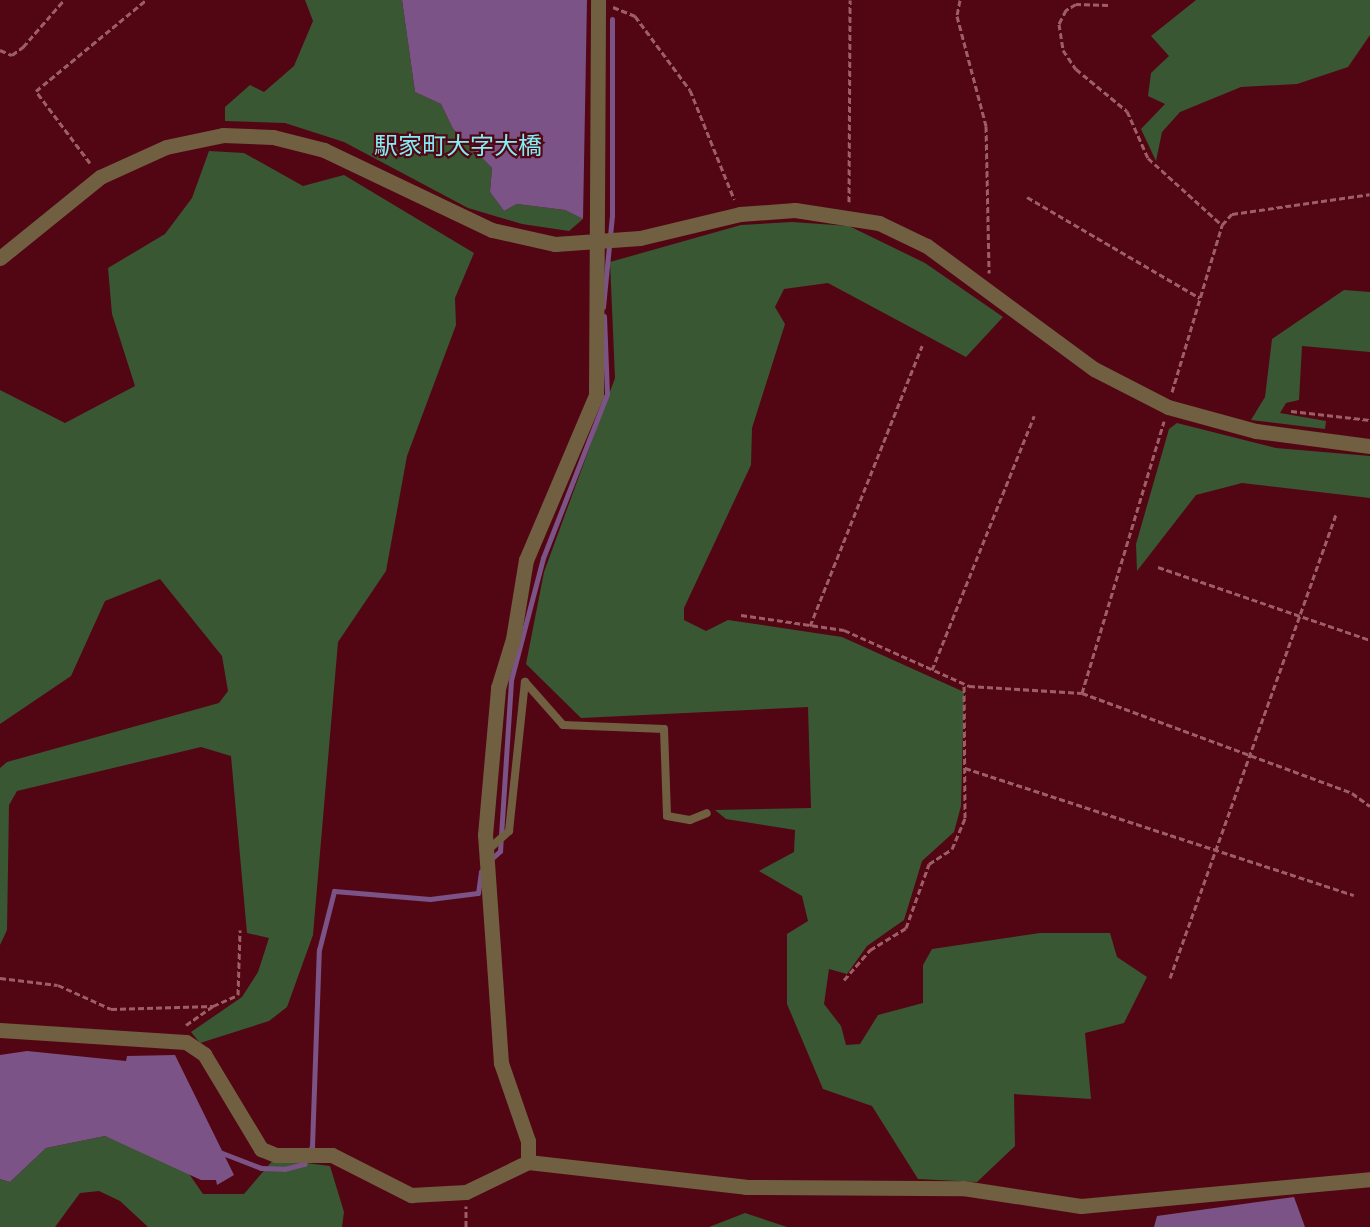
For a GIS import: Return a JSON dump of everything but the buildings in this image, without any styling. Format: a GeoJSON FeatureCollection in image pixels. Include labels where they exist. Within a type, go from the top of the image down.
{"type":"FeatureCollection","features":[{"type":"Feature","properties":{"kind":"street"},"geometry":{"type":"LineString","coordinates":[[528,1162],[528,1142],[501,1063],[489,849],[485,835],[498,687],[513,639],[526,560],[596,394],[598,0]]}},
{"type":"Feature","properties":{"kind":"street"},"geometry":{"type":"LineString","coordinates":[[0,258],[100,177],[166,147],[223,135],[273,137],[324,150],[492,230],[555,244],[640,238],[740,214],[795,210],[849,216],[879,223],[927,246],[1094,369],[1168,407],[1256,431],[1370,446]]}},
{"type":"Feature","properties":{"kind":"street"},"geometry":{"type":"LineString","coordinates":[[0,1030],[186,1042],[204,1054],[261,1149],[276,1155],[332,1155],[411,1195],[432,1197],[466,1192],[528,1162],[746,1186],[963,1188],[1081,1206],[1370,1179]]}},
{"type":"Feature","properties":{"kind":"lane"},"geometry":{"type":"LineString","coordinates":[[489,849],[509,831],[525,682],[563,725],[664,729],[667,816],[690,820],[707,813]]}},
{"type":"Feature","properties":{"kind":"path"},"geometry":{"type":"LineString","coordinates":[[0,50],[12,55],[23,47],[64,0]]}},
{"type":"Feature","properties":{"kind":"path"},"geometry":{"type":"LineString","coordinates":[[100,177],[36,91],[146,0]]}},
{"type":"Feature","properties":{"kind":"path"},"geometry":{"type":"LineString","coordinates":[[598,0],[635,16],[690,90],[740,214]]}},
{"type":"Feature","properties":{"kind":"path"},"geometry":{"type":"LineString","coordinates":[[849,216],[850,0]]}},
{"type":"Feature","properties":{"kind":"path"},"geometry":{"type":"LineString","coordinates":[[960,0],[957,16],[986,126],[985,289]]}},
{"type":"Feature","properties":{"kind":"path"},"geometry":{"type":"LineString","coordinates":[[1108,5],[1076,4],[1066,10],[1059,24],[1063,50],[1076,69],[1126,111],[1148,158],[1222,225]]}},
{"type":"Feature","properties":{"kind":"path"},"geometry":{"type":"LineString","coordinates":[[1082,693],[1222,225],[1232,214],[1370,194]]}},
{"type":"Feature","properties":{"kind":"path"},"geometry":{"type":"LineString","coordinates":[[1027,197],[1200,298]]}},
{"type":"Feature","properties":{"kind":"path"},"geometry":{"type":"LineString","coordinates":[[810,626],[922,346]]}},
{"type":"Feature","properties":{"kind":"path"},"geometry":{"type":"LineString","coordinates":[[1291,411],[1370,420]]}},
{"type":"Feature","properties":{"kind":"path"},"geometry":{"type":"LineString","coordinates":[[932,670],[1034,416]]}},
{"type":"Feature","properties":{"kind":"path"},"geometry":{"type":"LineString","coordinates":[[1170,978],[1247,754],[1336,515]]}},
{"type":"Feature","properties":{"kind":"path"},"geometry":{"type":"LineString","coordinates":[[1158,567],[1370,640]]}},
{"type":"Feature","properties":{"kind":"path"},"geometry":{"type":"LineString","coordinates":[[741,615],[844,630],[964,684],[1082,693],[1352,793],[1370,807]]}},
{"type":"Feature","properties":{"kind":"path"},"geometry":{"type":"LineString","coordinates":[[844,980],[870,950],[906,928],[929,864],[952,849],[965,818],[964,684]]}},
{"type":"Feature","properties":{"kind":"path"},"geometry":{"type":"LineString","coordinates":[[965,768],[1354,895]]}},
{"type":"Feature","properties":{"kind":"path"},"geometry":{"type":"LineString","coordinates":[[0,978],[58,985],[111,1009],[213,1006],[238,995],[240,930]]}},
{"type":"Feature","properties":{"kind":"path"},"geometry":{"type":"LineString","coordinates":[[168,1040],[168,1032],[203,1017],[213,1006]]}},
{"type":"Feature","properties":{"kind":"green space"},"geometry":{"type":"Polygon","coordinates":[[[305,0],[402,0],[415,92],[441,104],[453,129],[492,168],[490,192],[504,211],[517,204],[565,210],[583,219],[569,231],[522,224],[468,208],[344,142],[285,123],[225,121],[225,107],[250,85],[264,92],[294,66],[313,21],[305,0]]]}},
{"type":"Feature","properties":{"kind":"green space"},"geometry":{"type":"Polygon","coordinates":[[[1196,0],[1370,0],[1370,35],[1348,67],[1297,84],[1241,87],[1180,112],[1162,132],[1156,161],[1141,129],[1165,104],[1148,96],[1151,73],[1169,56],[1151,36],[1196,0]]]}},
{"type":"Feature","properties":{"kind":"green space"},"geometry":{"type":"Polygon","coordinates":[[[209,151],[244,153],[303,186],[344,175],[474,253],[455,298],[456,325],[407,456],[386,571],[338,642],[313,935],[287,1007],[269,1021],[200,1043],[191,1032],[242,997],[258,972],[269,938],[247,933],[231,756],[201,747],[17,791],[9,805],[7,930],[0,945],[0,768],[7,762],[219,703],[228,691],[222,656],[160,579],[105,601],[71,676],[0,724],[0,390],[65,423],[135,386],[112,314],[108,268],[165,234],[192,198],[209,151]]]}},
{"type":"Feature","properties":{"kind":"green space"},"geometry":{"type":"Polygon","coordinates":[[[792,222],[849,226],[925,263],[1003,317],[966,357],[828,283],[784,289],[775,307],[785,324],[752,428],[751,465],[684,608],[684,620],[706,631],[728,620],[842,637],[964,692],[961,806],[954,832],[922,861],[904,920],[867,946],[847,974],[829,969],[824,1004],[841,1026],[846,1045],[860,1044],[878,1015],[923,1003],[923,965],[932,949],[1040,933],[1110,933],[1117,957],[1147,977],[1124,1023],[1085,1033],[1091,1099],[1014,1094],[1015,1146],[977,1182],[918,1179],[872,1106],[823,1089],[787,1004],[787,934],[808,921],[802,896],[759,871],[794,852],[795,830],[726,819],[715,810],[811,808],[808,707],[581,718],[526,664],[544,572],[615,378],[610,262],[741,225],[792,222]]]}},
{"type":"Feature","properties":{"kind":"green space"},"geometry":{"type":"Polygon","coordinates":[[[1344,290],[1370,292],[1370,352],[1302,346],[1299,400],[1286,403],[1280,413],[1326,421],[1325,429],[1251,420],[1265,397],[1272,339],[1344,290]]]}},
{"type":"Feature","properties":{"kind":"green space"},"geometry":{"type":"Polygon","coordinates":[[[1177,423],[1276,448],[1370,456],[1370,498],[1242,483],[1196,495],[1137,571],[1136,544],[1169,429],[1177,423]]]}},
{"type":"Feature","properties":{"kind":"green space"},"geometry":{"type":"Polygon","coordinates":[[[105,1136],[187,1171],[203,1194],[244,1194],[274,1159],[330,1166],[344,1212],[342,1227],[148,1227],[120,1201],[99,1191],[80,1193],[55,1227],[0,1227],[0,1179],[10,1182],[46,1148],[105,1136]]]}},
{"type":"Feature","properties":{"kind":"green space"},"geometry":{"type":"Polygon","coordinates":[[[745,1213],[787,1227],[709,1227],[745,1213]]]}},
{"type":"Feature","properties":{"kind":"shaded area"},"geometry":{"type":"Polygon","coordinates":[[[402,0],[587,0],[583,219],[565,210],[517,204],[504,211],[490,192],[492,168],[453,129],[441,104],[415,92],[402,0]]]}},
{"type":"Feature","properties":{"kind":"shaded area"},"geometry":{"type":"Polygon","coordinates":[[[27,1051],[126,1061],[127,1056],[175,1055],[234,1175],[217,1185],[216,1180],[201,1180],[105,1136],[46,1148],[10,1182],[0,1179],[0,1055],[27,1051]]]}},
{"type":"Feature","properties":{"kind":"shaded area"},"geometry":{"type":"Polygon","coordinates":[[[1294,1197],[1305,1227],[1154,1227],[1157,1216],[1294,1197]]]}},
{"type":"Feature","properties":{"kind":"waterway"},"geometry":{"type":"LineString","coordinates":[[603,307],[612,216],[612,19]]}},
{"type":"Feature","properties":{"kind":"waterway"},"geometry":{"type":"LineString","coordinates":[[489,861],[500,851],[511,680],[543,558],[607,394],[604,316]]}},
{"type":"Feature","properties":{"kind":"waterway"},"geometry":{"type":"LineString","coordinates":[[217,1151],[261,1168],[284,1169],[304,1164],[312,1146],[319,950],[334,891],[430,899],[478,893],[481,871]]}},
{"type":"Feature","properties":{"kind":"district","name":"駅家町大字大橋"},"geometry":{"type":"Point","coordinates":[458,146]}}]}
